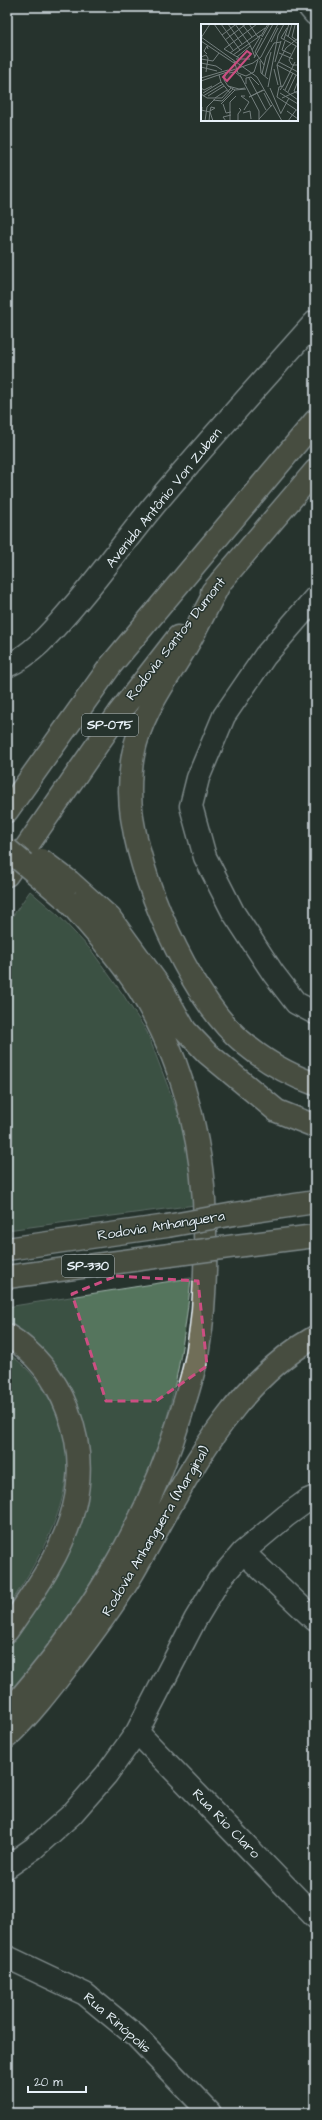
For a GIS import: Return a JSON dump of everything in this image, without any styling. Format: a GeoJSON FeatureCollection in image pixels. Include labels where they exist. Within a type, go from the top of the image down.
{"type":"FeatureCollection","features":[{"type":"Feature","properties":{"kind":"highway","name":"SP-075"},"geometry":{"type":"LineString","coordinates":[[7,811],[111,665],[315,421]]}},
{"type":"Feature","properties":{"kind":"highway","name":"Rodovia Santos Dumont"},"geometry":{"type":"LineString","coordinates":[[7,875],[119,713],[221,581],[315,471]]}},
{"type":"Feature","properties":{"kind":"highway"},"geometry":{"type":"LineString","coordinates":[[221,581],[189,642],[152,702],[140,729],[133,754],[130,791],[133,825],[143,866],[154,899],[184,964],[207,1002],[227,1027],[260,1056],[299,1078],[315,1084]]}},
{"type":"Feature","properties":{"kind":"highway"},"geometry":{"type":"LineString","coordinates":[[7,841],[45,862],[69,892],[99,936],[131,976],[150,1009],[179,1075],[199,1150],[205,1191],[206,1279],[204,1310],[198,1351],[176,1430],[148,1504],[123,1554],[91,1606],[38,1678],[7,1713]]}},
{"type":"Feature","properties":{"kind":"highway"},"geometry":{"type":"LineString","coordinates":[[7,848],[69,892],[110,918],[158,984],[186,1030],[207,1053],[277,1111],[315,1126]]}},
{"type":"Feature","properties":{"kind":"highway","name":"Rodovia Anhanguera"},"geometry":{"type":"LineString","coordinates":[[7,1249],[167,1226],[315,1202]]}},
{"type":"Feature","properties":{"kind":"highway","name":"Rodovia Anhanguera"},"geometry":{"type":"LineString","coordinates":[[7,1277],[315,1236]]}},
{"type":"Feature","properties":{"kind":"highway"},"geometry":{"type":"LineString","coordinates":[[7,1335],[20,1343],[47,1369],[66,1404],[77,1441],[78,1477],[74,1507],[59,1546],[33,1594],[7,1631]]}},
{"type":"Feature","properties":{"kind":"highway","name":"Rodovia Anhanguera (Marginal)"},"geometry":{"type":"LineString","coordinates":[[7,1737],[51,1687],[90,1637],[130,1578],[196,1463],[238,1403],[247,1392],[280,1361],[315,1337]]}},
{"type":"Feature","properties":{"kind":"street"},"geometry":{"type":"LineString","coordinates":[[309,7],[315,14]]}},
{"type":"Feature","properties":{"kind":"street","name":"Avenida Antônio Von Zuben"},"geometry":{"type":"LineString","coordinates":[[7,666],[22,659],[50,634],[101,575],[150,511],[195,456],[315,322]]}},
{"type":"Feature","properties":{"kind":"street"},"geometry":{"type":"LineString","coordinates":[[315,598],[265,656],[224,716],[198,778],[191,806],[205,857],[233,912],[273,973],[296,1003],[315,1013]]}},
{"type":"Feature","properties":{"kind":"street"},"geometry":{"type":"LineString","coordinates":[[7,1867],[34,1848],[71,1816],[106,1775],[137,1732],[195,1620],[219,1580],[244,1552],[286,1516],[308,1500],[315,1497]]}},
{"type":"Feature","properties":{"kind":"street"},"geometry":{"type":"LineString","coordinates":[[244,1552],[315,1620]]}},
{"type":"Feature","properties":{"kind":"street","name":"Rua Rio Claro"},"geometry":{"type":"LineString","coordinates":[[137,1732],[315,1917]]}},
{"type":"Feature","properties":{"kind":"street","name":"Rua Rinópolis"},"geometry":{"type":"LineString","coordinates":[[7,1958],[85,1994],[136,2036],[210,2113]]}},
{"type":"Feature","properties":{"kind":"highlighted area"},"geometry":{"type":"Polygon","coordinates":[[[116,1276],[198,1281],[207,1366],[156,1401],[106,1401],[72,1294],[116,1276]]]}},
{"type":"Feature","properties":{"kind":"green space"},"geometry":{"type":"Polygon","coordinates":[[[30,891],[58,915],[91,950],[122,993],[147,1032],[183,1126],[190,1159],[195,1205],[7,1230],[7,924],[30,891]]]}},
{"type":"Feature","properties":{"kind":"green space"},"geometry":{"type":"Polygon","coordinates":[[[191,1278],[185,1330],[175,1382],[162,1434],[144,1484],[131,1513],[84,1594],[28,1670],[7,1694],[7,1646],[14,1637],[71,1511],[85,1484],[88,1474],[88,1453],[85,1431],[78,1408],[68,1386],[42,1347],[25,1333],[7,1322],[7,1307],[191,1278]]]}},
{"type":"Feature","properties":{"kind":"green space"},"geometry":{"type":"Polygon","coordinates":[[[7,1353],[30,1372],[48,1397],[61,1425],[66,1452],[66,1480],[60,1507],[50,1533],[37,1559],[7,1609],[7,1353]]]}}]}
